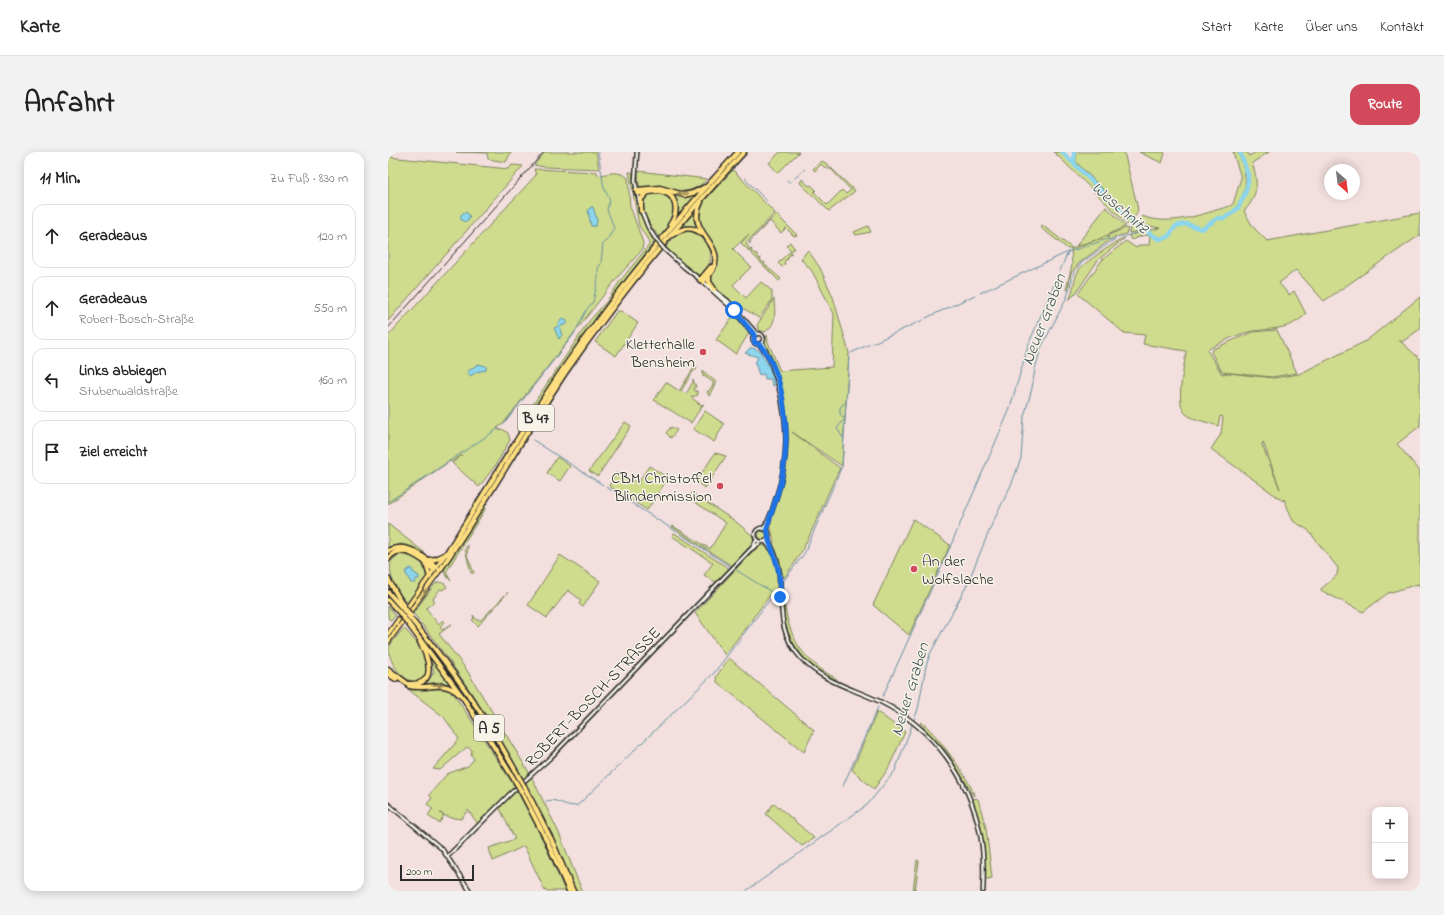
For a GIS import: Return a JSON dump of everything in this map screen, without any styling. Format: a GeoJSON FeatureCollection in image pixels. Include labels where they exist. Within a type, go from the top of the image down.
{"type":"FeatureCollection","features":[{"type":"Feature","properties":{"kind":"highway","name":"B 47"},"geometry":{"type":"LineString","coordinates":[[446,554],[570,360],[614,299],[707,186],[738,152]]}},
{"type":"Feature","properties":{"kind":"highway","name":"B 47"},"geometry":{"type":"LineString","coordinates":[[437,570],[566,373],[621,297],[667,236],[744,152]]}},
{"type":"Feature","properties":{"kind":"highway"},"geometry":{"type":"LineString","coordinates":[[636,192],[660,188],[684,195],[694,193],[707,186]]}},
{"type":"Feature","properties":{"kind":"highway"},"geometry":{"type":"LineString","coordinates":[[636,192],[664,193],[672,198],[676,206],[674,219],[667,236]]}},
{"type":"Feature","properties":{"kind":"highway"},"geometry":{"type":"LineString","coordinates":[[641,211],[641,199],[645,194],[650,192]]}},
{"type":"Feature","properties":{"kind":"highway"},"geometry":{"type":"LineString","coordinates":[[706,193],[696,214],[699,227],[710,241],[715,252],[714,265],[709,276],[709,282],[714,289]]}},
{"type":"Feature","properties":{"kind":"highway"},"geometry":{"type":"LineString","coordinates":[[667,236],[682,229],[688,228],[699,232],[708,242],[714,258],[710,268],[701,281]]}},
{"type":"Feature","properties":{"kind":"highway"},"geometry":{"type":"LineString","coordinates":[[701,281],[709,276]]}},
{"type":"Feature","properties":{"kind":"highway"},"geometry":{"type":"LineString","coordinates":[[388,550],[397,547],[406,547],[437,570]]}},
{"type":"Feature","properties":{"kind":"highway"},"geometry":{"type":"LineString","coordinates":[[388,559],[393,554],[401,551],[412,553],[426,561],[430,577]]}},
{"type":"Feature","properties":{"kind":"highway"},"geometry":{"type":"LineString","coordinates":[[426,561],[436,559],[446,554]]}},
{"type":"Feature","properties":{"kind":"highway"},"geometry":{"type":"LineString","coordinates":[[388,579],[402,610],[409,619]]}},
{"type":"Feature","properties":{"kind":"highway","name":"A 5"},"geometry":{"type":"LineString","coordinates":[[388,592],[417,627],[473,703],[549,834],[573,891]]}},
{"type":"Feature","properties":{"kind":"highway","name":"A 5"},"geometry":{"type":"LineString","coordinates":[[388,600],[402,610]]}},
{"type":"Feature","properties":{"kind":"highway","name":"A 5"},"geometry":{"type":"LineString","coordinates":[[409,619],[418,636],[464,699],[519,782]]}},
{"type":"Feature","properties":{"kind":"highway"},"geometry":{"type":"LineString","coordinates":[[388,671],[408,684],[420,682],[427,676],[429,662],[418,636]]}},
{"type":"Feature","properties":{"kind":"highway"},"geometry":{"type":"LineString","coordinates":[[388,671],[402,683],[414,687],[436,685],[448,686],[464,699]]}},
{"type":"Feature","properties":{"kind":"highway","name":"A 5"},"geometry":{"type":"LineString","coordinates":[[522,787],[569,891]]}},
{"type":"Feature","properties":{"kind":"main road","name":"B 47"},"geometry":{"type":"LineString","coordinates":[[388,642],[437,570],[446,554]]}},
{"type":"Feature","properties":{"kind":"main road","name":"B 47"},"geometry":{"type":"LineString","coordinates":[[388,634],[430,577],[437,570]]}},
{"type":"Feature","properties":{"kind":"street"},"geometry":{"type":"LineString","coordinates":[[637,152],[636,192],[641,211],[655,238],[665,250],[734,310],[755,334],[762,336],[760,343],[754,342],[755,334],[736,309],[714,289],[701,281]]}},
{"type":"Feature","properties":{"kind":"street","name":"ROBERT-BOSCH-STRASSE"},"geometry":{"type":"LineString","coordinates":[[750,550],[768,539],[769,534],[767,531],[769,518],[783,476],[786,431],[781,393],[767,356],[760,343]]}},
{"type":"Feature","properties":{"kind":"street","name":"ROBERT-BOSCH-STRASSE"},"geometry":{"type":"LineString","coordinates":[[448,856],[512,792],[551,757],[750,550],[757,539],[757,532],[763,529],[769,518]]}},
{"type":"Feature","properties":{"kind":"street"},"geometry":{"type":"LineString","coordinates":[[763,529],[767,531]]}},
{"type":"Feature","properties":{"kind":"street"},"geometry":{"type":"LineString","coordinates":[[757,539],[763,542],[774,553]]}},
{"type":"Feature","properties":{"kind":"street"},"geometry":{"type":"LineString","coordinates":[[768,539],[778,566],[781,611],[785,629],[793,646],[806,664],[827,679],[880,701],[909,719],[934,742],[952,764],[969,798],[980,833],[983,855],[984,891]]}},
{"type":"Feature","properties":{"kind":"street"},"geometry":{"type":"LineString","coordinates":[[388,804],[435,843],[448,856],[470,891]]}},
{"type":"Feature","properties":{"kind":"green space"},"geometry":{"type":"Polygon","coordinates":[[[456,152],[511,152],[506,162],[488,159],[487,153],[456,152]]]}},
{"type":"Feature","properties":{"kind":"green space"},"geometry":{"type":"Polygon","coordinates":[[[545,152],[596,152],[599,169],[544,167],[534,165],[545,152]]]}},
{"type":"Feature","properties":{"kind":"green space"},"geometry":{"type":"Polygon","coordinates":[[[780,152],[799,152],[778,173],[769,163],[780,152]]]}},
{"type":"Feature","properties":{"kind":"green space"},"geometry":{"type":"Polygon","coordinates":[[[1054,152],[1061,152],[1132,222],[1128,225],[1054,152]]]}},
{"type":"Feature","properties":{"kind":"green space"},"geometry":{"type":"Polygon","coordinates":[[[1076,152],[1124,152],[1138,212],[1133,219],[1076,162],[1076,152]]]}},
{"type":"Feature","properties":{"kind":"green space"},"geometry":{"type":"Polygon","coordinates":[[[1139,152],[1163,152],[1165,153],[1162,163],[1139,152]]]}},
{"type":"Feature","properties":{"kind":"green space"},"geometry":{"type":"Polygon","coordinates":[[[1233,152],[1238,152],[1245,175],[1245,188],[1243,195],[1234,210],[1236,211],[1245,196],[1248,183],[1248,176],[1241,152],[1247,152],[1249,156],[1256,152],[1269,152],[1252,163],[1256,176],[1255,194],[1249,206],[1244,211],[1253,227],[1267,241],[1420,213],[1420,235],[1324,301],[1296,270],[1279,283],[1289,295],[1294,291],[1306,314],[1294,323],[1288,326],[1242,334],[1230,338],[1207,350],[1222,374],[1228,373],[1274,378],[1299,374],[1366,341],[1420,297],[1420,329],[1402,342],[1399,340],[1420,359],[1420,426],[1397,444],[1420,471],[1420,587],[1418,584],[1388,593],[1363,612],[1320,590],[1337,575],[1338,568],[1308,530],[1293,521],[1284,499],[1283,501],[1211,449],[1221,434],[1223,417],[1220,416],[1218,426],[1186,414],[1181,402],[1180,393],[1186,351],[1143,344],[1145,335],[1124,333],[1078,294],[1102,260],[1126,241],[1136,248],[1140,245],[1149,245],[1150,236],[1144,235],[1131,240],[1129,235],[1147,231],[1152,235],[1150,230],[1160,228],[1143,225],[1139,222],[1142,216],[1153,219],[1175,220],[1197,216],[1230,206],[1233,204],[1241,178],[1233,152]],[[1263,442],[1262,445],[1280,489],[1263,442]]]}},
{"type":"Feature","properties":{"kind":"green space"},"geometry":{"type":"Polygon","coordinates":[[[388,157],[509,169],[512,165],[523,166],[388,321],[388,157]]]}},
{"type":"Feature","properties":{"kind":"green space"},"geometry":{"type":"Polygon","coordinates":[[[822,161],[829,165],[826,169],[821,164],[815,171],[813,169],[822,161]]]}},
{"type":"Feature","properties":{"kind":"green space"},"geometry":{"type":"Polygon","coordinates":[[[830,167],[855,191],[829,211],[800,183],[802,179],[809,186],[811,185],[816,190],[814,192],[827,205],[842,190],[846,194],[851,190],[831,169],[828,169],[830,167]]]}},
{"type":"Feature","properties":{"kind":"green space"},"geometry":{"type":"Polygon","coordinates":[[[534,169],[597,172],[598,176],[610,173],[625,175],[628,178],[630,206],[643,243],[642,250],[617,278],[503,424],[497,428],[508,433],[510,440],[495,466],[479,487],[452,463],[462,455],[451,462],[450,461],[388,504],[388,336],[536,175],[534,169]]]}},
{"type":"Feature","properties":{"kind":"green space"},"geometry":{"type":"Polygon","coordinates":[[[733,170],[775,213],[746,243],[750,250],[752,249],[751,251],[755,254],[756,253],[759,259],[761,258],[760,260],[763,263],[765,262],[764,264],[781,279],[779,281],[741,243],[749,234],[733,249],[751,267],[733,285],[746,298],[761,282],[772,291],[772,300],[759,318],[738,305],[738,310],[710,282],[710,276],[717,255],[711,241],[702,229],[697,215],[701,204],[733,170]]]}},
{"type":"Feature","properties":{"kind":"green space"},"geometry":{"type":"Polygon","coordinates":[[[638,171],[707,179],[699,186],[691,190],[684,191],[661,187],[642,188],[639,185],[638,171]]]}},
{"type":"Feature","properties":{"kind":"green space"},"geometry":{"type":"Polygon","coordinates":[[[629,172],[632,172],[638,209],[654,242],[586,333],[518,433],[517,428],[590,320],[607,301],[620,281],[649,245],[648,240],[639,226],[629,172]]]}},
{"type":"Feature","properties":{"kind":"green space"},"geometry":{"type":"Polygon","coordinates":[[[664,191],[681,197],[696,195],[679,215],[675,200],[664,191]]]}},
{"type":"Feature","properties":{"kind":"green space"},"geometry":{"type":"Polygon","coordinates":[[[651,193],[661,194],[669,199],[674,206],[675,211],[672,222],[659,237],[645,215],[644,203],[646,198],[651,193]]]}},
{"type":"Feature","properties":{"kind":"green space"},"geometry":{"type":"Polygon","coordinates":[[[1106,207],[1126,226],[1097,240],[1107,236],[1108,238],[1109,235],[1125,228],[1128,229],[1126,234],[1114,237],[1079,263],[1071,273],[1068,289],[1066,290],[1072,265],[1071,249],[1096,240],[1076,246],[1106,207]]]}},
{"type":"Feature","properties":{"kind":"green space"},"geometry":{"type":"Polygon","coordinates":[[[695,210],[694,222],[698,229],[692,226],[680,227],[695,210]]]}},
{"type":"Feature","properties":{"kind":"green space"},"geometry":{"type":"Polygon","coordinates":[[[776,214],[797,235],[794,236],[786,228],[781,233],[770,221],[750,241],[750,244],[749,242],[776,214]]]}},
{"type":"Feature","properties":{"kind":"green space"},"geometry":{"type":"Polygon","coordinates":[[[1134,224],[1145,230],[1129,233],[1130,228],[1134,224]]]}},
{"type":"Feature","properties":{"kind":"green space"},"geometry":{"type":"Polygon","coordinates":[[[1042,225],[1072,248],[1068,249],[1040,227],[1042,225]]]}},
{"type":"Feature","properties":{"kind":"green space"},"geometry":{"type":"Polygon","coordinates":[[[868,226],[871,232],[856,235],[854,232],[868,226]]]}},
{"type":"Feature","properties":{"kind":"green space"},"geometry":{"type":"Polygon","coordinates":[[[690,231],[703,239],[710,250],[710,262],[702,275],[693,272],[666,247],[676,236],[690,231]]]}},
{"type":"Feature","properties":{"kind":"green space"},"geometry":{"type":"Polygon","coordinates":[[[1125,238],[1098,260],[1076,293],[1069,300],[1079,270],[1100,252],[1125,238]]]}},
{"type":"Feature","properties":{"kind":"green space"},"geometry":{"type":"Polygon","coordinates":[[[790,242],[795,249],[793,249],[790,253],[792,254],[790,254],[787,259],[788,260],[786,259],[785,264],[782,267],[778,263],[791,250],[786,246],[790,242]]]}},
{"type":"Feature","properties":{"kind":"green space"},"geometry":{"type":"Polygon","coordinates":[[[808,250],[820,268],[833,297],[849,353],[842,466],[792,432],[840,468],[801,552],[784,578],[776,554],[770,543],[774,543],[771,527],[769,526],[784,469],[787,432],[786,413],[783,394],[777,374],[764,343],[767,335],[768,342],[780,371],[832,367],[834,314],[812,271],[801,259],[808,250]]]}},
{"type":"Feature","properties":{"kind":"green space"},"geometry":{"type":"Polygon","coordinates":[[[774,299],[775,309],[772,325],[765,332],[759,330],[757,325],[774,299]]]}},
{"type":"Feature","properties":{"kind":"green space"},"geometry":{"type":"Polygon","coordinates":[[[617,311],[621,311],[638,323],[616,356],[595,342],[617,311]]]}},
{"type":"Feature","properties":{"kind":"green space"},"geometry":{"type":"Polygon","coordinates":[[[734,315],[749,333],[736,354],[716,340],[734,315]]]}},
{"type":"Feature","properties":{"kind":"green space"},"geometry":{"type":"Polygon","coordinates":[[[1277,330],[1297,373],[1272,377],[1222,372],[1211,352],[1213,349],[1252,332],[1277,330]]]}},
{"type":"Feature","properties":{"kind":"green space"},"geometry":{"type":"Polygon","coordinates":[[[695,366],[697,368],[696,370],[694,370],[681,391],[686,394],[693,382],[693,379],[696,387],[694,388],[698,395],[691,397],[701,405],[704,404],[691,423],[654,400],[666,382],[679,391],[695,366]]]}},
{"type":"Feature","properties":{"kind":"green space"},"geometry":{"type":"Polygon","coordinates":[[[703,371],[716,382],[709,396],[707,391],[708,392],[713,385],[713,382],[704,376],[703,377],[703,371]]]}},
{"type":"Feature","properties":{"kind":"green space"},"geometry":{"type":"Polygon","coordinates":[[[705,411],[724,424],[714,442],[693,429],[705,411]]]}},
{"type":"Feature","properties":{"kind":"green space"},"geometry":{"type":"Polygon","coordinates":[[[625,422],[631,426],[598,476],[589,471],[625,422]]]}},
{"type":"Feature","properties":{"kind":"green space"},"geometry":{"type":"Polygon","coordinates":[[[671,427],[677,430],[671,438],[666,433],[671,427]]]}},
{"type":"Feature","properties":{"kind":"green space"},"geometry":{"type":"Polygon","coordinates":[[[715,453],[726,456],[705,488],[696,482],[715,453]]]}},
{"type":"Feature","properties":{"kind":"green space"},"geometry":{"type":"Polygon","coordinates":[[[557,457],[570,466],[560,481],[547,473],[557,457]]]}},
{"type":"Feature","properties":{"kind":"green space"},"geometry":{"type":"Polygon","coordinates":[[[649,466],[668,478],[647,510],[609,486],[617,472],[638,483],[649,466]]]}},
{"type":"Feature","properties":{"kind":"green space"},"geometry":{"type":"Polygon","coordinates":[[[692,493],[735,521],[753,536],[754,542],[732,566],[672,527],[673,526],[710,549],[726,523],[689,498],[692,493]]]}},
{"type":"Feature","properties":{"kind":"green space"},"geometry":{"type":"Polygon","coordinates":[[[484,506],[486,508],[446,572],[451,581],[445,574],[444,568],[484,506]]]}},
{"type":"Feature","properties":{"kind":"green space","name":"An der Wolfslache"},"geometry":{"type":"Polygon","coordinates":[[[913,519],[950,545],[909,635],[873,605],[913,519]]]}},
{"type":"Feature","properties":{"kind":"green space"},"geometry":{"type":"Polygon","coordinates":[[[388,524],[425,553],[423,554],[402,544],[388,547],[388,524]]]}},
{"type":"Feature","properties":{"kind":"green space"},"geometry":{"type":"Polygon","coordinates":[[[761,531],[765,531],[767,535],[765,539],[761,539],[759,537],[759,533],[761,531]]]}},
{"type":"Feature","properties":{"kind":"green space"},"geometry":{"type":"Polygon","coordinates":[[[674,533],[730,569],[717,583],[704,575],[713,563],[672,536],[674,533]]]}},
{"type":"Feature","properties":{"kind":"green space"},"geometry":{"type":"Polygon","coordinates":[[[468,545],[467,555],[474,573],[471,573],[465,549],[468,545]]]}},
{"type":"Feature","properties":{"kind":"green space"},"geometry":{"type":"Polygon","coordinates":[[[763,545],[772,554],[774,559],[777,572],[777,592],[774,596],[771,594],[725,655],[695,613],[749,555],[758,547],[763,545]]]}},
{"type":"Feature","properties":{"kind":"green space"},"geometry":{"type":"Polygon","coordinates":[[[400,554],[410,556],[419,561],[425,568],[426,573],[426,578],[407,603],[394,584],[390,567],[391,561],[400,554]]]}},
{"type":"Feature","properties":{"kind":"green space"},"geometry":{"type":"Polygon","coordinates":[[[560,555],[600,581],[583,607],[579,604],[581,600],[568,590],[547,618],[528,605],[560,555]]]}},
{"type":"Feature","properties":{"kind":"green space"},"geometry":{"type":"Polygon","coordinates":[[[439,582],[444,583],[447,587],[442,590],[440,589],[433,599],[435,601],[426,608],[438,624],[443,620],[445,622],[440,626],[442,630],[452,624],[439,634],[466,669],[530,774],[559,833],[582,891],[576,891],[560,854],[504,746],[461,678],[413,613],[435,584],[439,582]]]}},
{"type":"Feature","properties":{"kind":"green space"},"geometry":{"type":"Polygon","coordinates":[[[508,592],[478,626],[472,620],[474,619],[473,615],[477,620],[481,620],[508,592]]]}},
{"type":"Feature","properties":{"kind":"green space"},"geometry":{"type":"Polygon","coordinates":[[[784,600],[789,626],[799,647],[815,664],[837,679],[836,681],[826,678],[804,658],[798,650],[788,632],[785,623],[781,601],[784,600]]]}},
{"type":"Feature","properties":{"kind":"green space"},"geometry":{"type":"Polygon","coordinates":[[[388,606],[396,616],[390,620],[388,618],[388,606]]]}},
{"type":"Feature","properties":{"kind":"green space"},"geometry":{"type":"Polygon","coordinates":[[[404,628],[418,644],[428,662],[426,674],[421,680],[409,680],[403,676],[397,670],[390,655],[390,645],[404,628]]]}},
{"type":"Feature","properties":{"kind":"green space"},"geometry":{"type":"Polygon","coordinates":[[[431,658],[452,686],[443,682],[426,684],[434,672],[431,658]]]}},
{"type":"Feature","properties":{"kind":"green space"},"geometry":{"type":"Polygon","coordinates":[[[729,658],[814,730],[804,752],[717,682],[716,677],[729,658]]]}},
{"type":"Feature","properties":{"kind":"green space"},"geometry":{"type":"Polygon","coordinates":[[[409,688],[448,689],[454,694],[515,787],[478,824],[468,810],[461,819],[448,817],[440,813],[444,816],[439,823],[428,816],[433,809],[427,804],[432,798],[429,795],[447,774],[468,766],[474,759],[471,755],[472,750],[467,747],[440,770],[433,769],[459,739],[444,717],[409,690],[409,688]]]}},
{"type":"Feature","properties":{"kind":"green space"},"geometry":{"type":"Polygon","coordinates":[[[877,712],[905,732],[888,769],[874,789],[852,770],[877,712]]]}},
{"type":"Feature","properties":{"kind":"green space"},"geometry":{"type":"Polygon","coordinates":[[[921,722],[943,745],[952,757],[967,780],[974,796],[947,752],[920,723],[921,722]]]}},
{"type":"Feature","properties":{"kind":"green space"},"geometry":{"type":"Polygon","coordinates":[[[517,791],[543,840],[565,891],[545,891],[524,846],[493,861],[489,848],[515,839],[499,807],[517,791]]]}},
{"type":"Feature","properties":{"kind":"green space"},"geometry":{"type":"Polygon","coordinates":[[[974,798],[978,799],[986,828],[992,878],[987,879],[985,877],[983,844],[973,802],[974,798]]]}},
{"type":"Feature","properties":{"kind":"green space"},"geometry":{"type":"Polygon","coordinates":[[[774,803],[814,838],[802,846],[766,814],[774,803]]]}},
{"type":"Feature","properties":{"kind":"green space"},"geometry":{"type":"Polygon","coordinates":[[[917,860],[919,861],[915,891],[913,891],[917,860]]]}},
{"type":"Feature","properties":{"kind":"water"},"geometry":{"type":"Polygon","coordinates":[[[591,207],[593,207],[597,220],[596,226],[591,226],[588,211],[591,207]]]}},
{"type":"Feature","properties":{"kind":"water"},"geometry":{"type":"Polygon","coordinates":[[[463,213],[467,213],[469,217],[467,221],[463,221],[461,219],[461,215],[463,213]]]}},
{"type":"Feature","properties":{"kind":"water"},"geometry":{"type":"Polygon","coordinates":[[[562,318],[567,321],[567,324],[561,326],[560,330],[562,335],[559,339],[554,328],[557,327],[562,318]]]}},
{"type":"Feature","properties":{"kind":"water"},"geometry":{"type":"Polygon","coordinates":[[[750,348],[758,350],[767,362],[774,386],[772,385],[771,379],[765,379],[764,374],[759,375],[755,363],[758,357],[745,353],[750,348]]]}},
{"type":"Feature","properties":{"kind":"water"},"geometry":{"type":"Polygon","coordinates":[[[478,364],[486,366],[486,370],[476,372],[471,376],[467,372],[478,364]]]}},
{"type":"Feature","properties":{"kind":"water"},"geometry":{"type":"Polygon","coordinates":[[[411,568],[414,573],[419,576],[419,579],[416,579],[415,583],[411,583],[405,572],[411,568]]]}},
{"type":"Feature","properties":{"kind":"waterway"},"geometry":{"type":"LineString","coordinates":[[504,424],[574,334],[587,309],[593,302],[598,279],[598,268],[601,264],[603,243],[607,240],[614,228],[607,209],[610,200],[604,188],[598,152]]}},
{"type":"Feature","properties":{"kind":"waterway","name":"Weschnitz"},"geometry":{"type":"LineString","coordinates":[[1062,152],[1136,225],[1159,239],[1168,237],[1175,227],[1179,225],[1186,224],[1202,229],[1218,218],[1224,218],[1238,208],[1245,194],[1248,182],[1248,175],[1240,152]]}},
{"type":"Feature","properties":{"kind":"waterway"},"geometry":{"type":"LineString","coordinates":[[1074,152],[1074,164]]}},
{"type":"Feature","properties":{"kind":"waterway"},"geometry":{"type":"LineString","coordinates":[[795,178],[805,169]]}},
{"type":"Feature","properties":{"kind":"waterway"},"geometry":{"type":"LineString","coordinates":[[746,178],[745,179],[767,201]]}},
{"type":"Feature","properties":{"kind":"waterway"},"geometry":{"type":"LineString","coordinates":[[787,180],[790,183],[792,181]]}},
{"type":"Feature","properties":{"kind":"waterway","name":"Neuer Graben"},"geometry":{"type":"LineString","coordinates":[[746,891],[867,805],[895,771],[918,709],[926,666],[930,654],[966,587],[992,524],[1012,483],[1021,458],[1024,417],[1032,388],[1035,369],[1041,348],[1067,297],[1074,272],[1081,263],[1115,239],[1148,230]]}},
{"type":"Feature","properties":{"kind":"waterway"},"geometry":{"type":"LineString","coordinates":[[980,293],[1068,252],[1108,239],[1113,240]]}},
{"type":"Feature","properties":{"kind":"waterway"},"geometry":{"type":"LineString","coordinates":[[883,696],[1009,411],[1029,343],[1068,252]]}},
{"type":"Feature","properties":{"kind":"waterway"},"geometry":{"type":"LineString","coordinates":[[926,318],[975,295]]}},
{"type":"Feature","properties":{"kind":"waterway"},"geometry":{"type":"LineString","coordinates":[[873,343],[923,320]]}},
{"type":"Feature","properties":{"kind":"waterway"},"geometry":{"type":"LineString","coordinates":[[851,353],[870,344]]}},
{"type":"Feature","properties":{"kind":"waterway"},"geometry":{"type":"LineString","coordinates":[[782,583],[804,554],[842,466],[849,356]]}},
{"type":"Feature","properties":{"kind":"waterway"},"geometry":{"type":"LineString","coordinates":[[844,403],[840,408],[840,414],[844,418]]}},
{"type":"Feature","properties":{"kind":"waterway"},"geometry":{"type":"LineString","coordinates":[[843,438],[837,428],[844,420]]}},
{"type":"Feature","properties":{"kind":"waterway"},"geometry":{"type":"LineString","coordinates":[[388,502],[499,428]]}},
{"type":"Feature","properties":{"kind":"waterway"},"geometry":{"type":"LineString","coordinates":[[533,440],[603,485]]}},
{"type":"Feature","properties":{"kind":"waterway"},"geometry":{"type":"LineString","coordinates":[[606,487],[677,532]]}},
{"type":"Feature","properties":{"kind":"waterway"},"geometry":{"type":"LineString","coordinates":[[680,534],[707,551]]}},
{"type":"Feature","properties":{"kind":"waterway"},"geometry":{"type":"LineString","coordinates":[[708,552],[731,567]]}},
{"type":"Feature","properties":{"kind":"waterway"},"geometry":{"type":"LineString","coordinates":[[736,570],[773,593]]}},
{"type":"Feature","properties":{"kind":"waterway"},"geometry":{"type":"LineString","coordinates":[[546,801],[554,800],[570,806],[578,805],[714,673],[780,586]]}},
{"type":"Feature","properties":{"kind":"waterway"},"geometry":{"type":"LineString","coordinates":[[843,786],[878,707]]}},
{"type":"Feature","properties":{"kind":"railway"},"geometry":{"type":"LineString","coordinates":[[388,328],[544,152]]}},
{"type":"Feature","properties":{"kind":"place","name":"Kletterhalle Bensheim"},"geometry":{"type":"Point","coordinates":[703,352]}},
{"type":"Feature","properties":{"kind":"place","name":"CBM Christoffel Blindenmission"},"geometry":{"type":"Point","coordinates":[720,486]}},
{"type":"Feature","properties":{"kind":"place","name":"An der Wolfslache"},"geometry":{"type":"Point","coordinates":[914,569]}},
{"type":"Feature","properties":{"kind":"route"},"geometry":{"type":"LineString","coordinates":[[734,310],[754,335],[754,342],[762,347],[776,375],[786,422],[785,463],[780,487],[769,518],[767,529],[769,534],[768,539],[776,558],[780,576],[780,597]]}}]}
